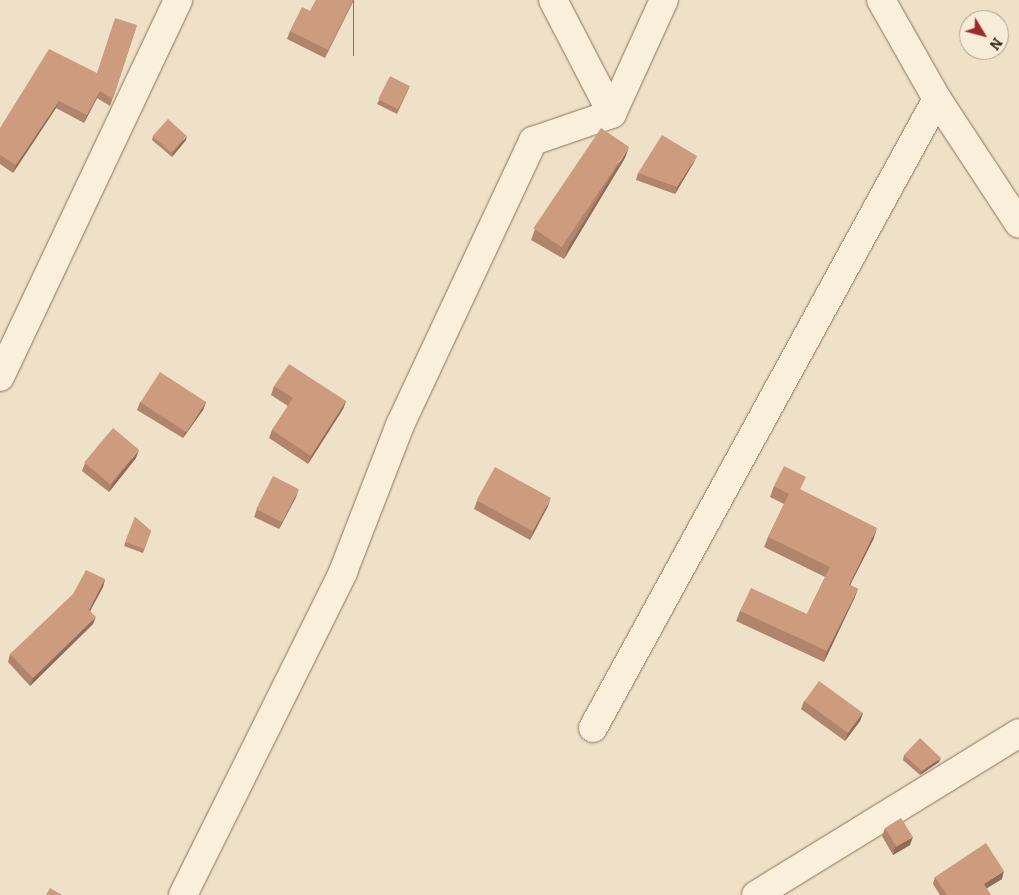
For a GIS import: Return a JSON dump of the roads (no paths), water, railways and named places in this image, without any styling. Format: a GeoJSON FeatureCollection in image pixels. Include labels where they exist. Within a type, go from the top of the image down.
{"type":"FeatureCollection","features":[{"type":"Feature","properties":{"kind":"street"},"geometry":{"type":"LineString","coordinates":[[2,364],[178,0]]}},
{"type":"Feature","properties":{"kind":"street"},"geometry":{"type":"LineString","coordinates":[[553,0],[612,114]]}},
{"type":"Feature","properties":{"kind":"street"},"geometry":{"type":"LineString","coordinates":[[182,895],[343,572],[400,425],[532,141],[612,114],[664,0]]}},
{"type":"Feature","properties":{"kind":"street"},"geometry":{"type":"LineString","coordinates":[[881,0],[937,99],[1019,224]]}},
{"type":"Feature","properties":{"kind":"street"},"geometry":{"type":"LineString","coordinates":[[593,728],[937,99]]}},
{"type":"Feature","properties":{"kind":"street"},"geometry":{"type":"LineString","coordinates":[[756,895],[1019,733]]}}]}
